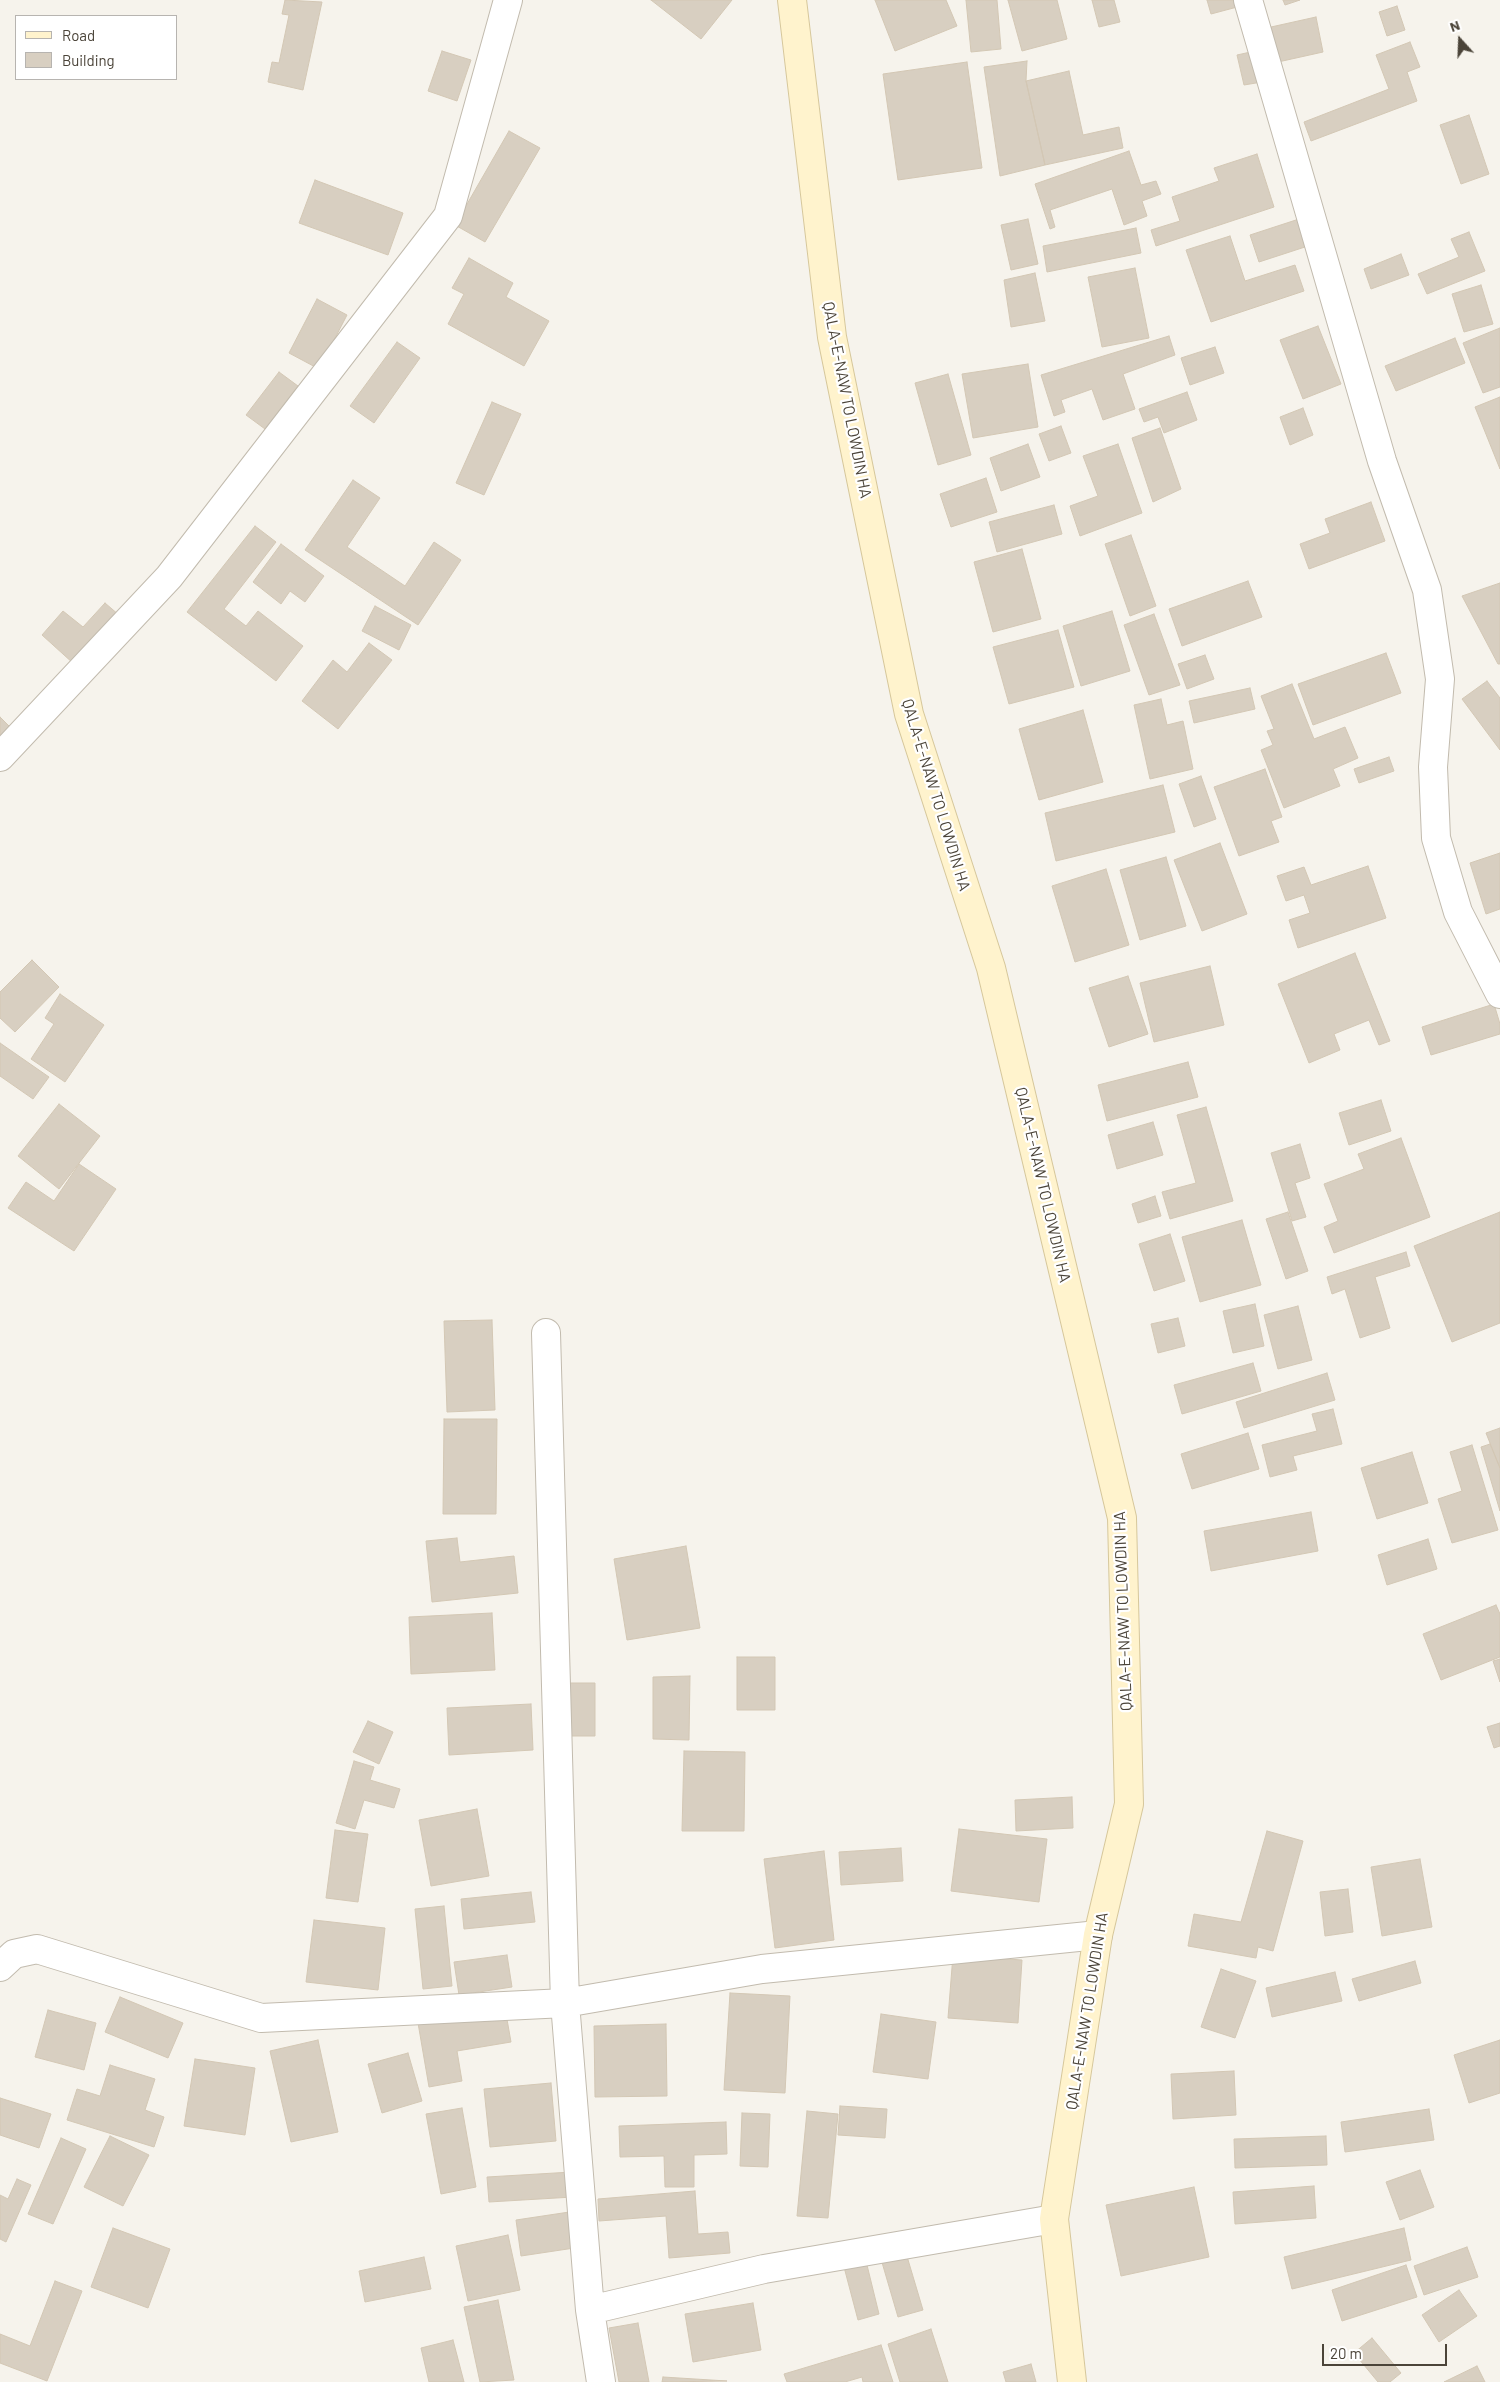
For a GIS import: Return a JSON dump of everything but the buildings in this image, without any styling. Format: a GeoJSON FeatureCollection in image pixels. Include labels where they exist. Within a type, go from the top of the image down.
{"type":"FeatureCollection","features":[{"type":"Feature","properties":{"kind":"main road","name":"QALA-E-NAW TO LOWDIN HA"},"geometry":{"type":"LineString","coordinates":[[792,0],[832,337],[909,714],[991,968],[1122,1518],[1130,1804],[1098,1935],[1054,2219],[1072,2382]]}},
{"type":"Feature","properties":{"kind":"street"},"geometry":{"type":"LineString","coordinates":[[0,757],[169,577],[448,216],[508,0]]}},
{"type":"Feature","properties":{"kind":"street"},"geometry":{"type":"LineString","coordinates":[[1248,0],[1382,461],[1427,590],[1440,679],[1433,767],[1436,838],[1458,912],[1500,994]]}},
{"type":"Feature","properties":{"kind":"street"},"geometry":{"type":"LineString","coordinates":[[546,1333],[565,2003],[590,2310],[601,2382]]}},
{"type":"Feature","properties":{"kind":"street"},"geometry":{"type":"LineString","coordinates":[[0,1967],[14,1954],[36,1949],[261,2018],[565,2003],[762,1969],[1098,1935]]}},
{"type":"Feature","properties":{"kind":"street"},"geometry":{"type":"LineString","coordinates":[[590,2310],[764,2270],[1054,2219]]}}]}
